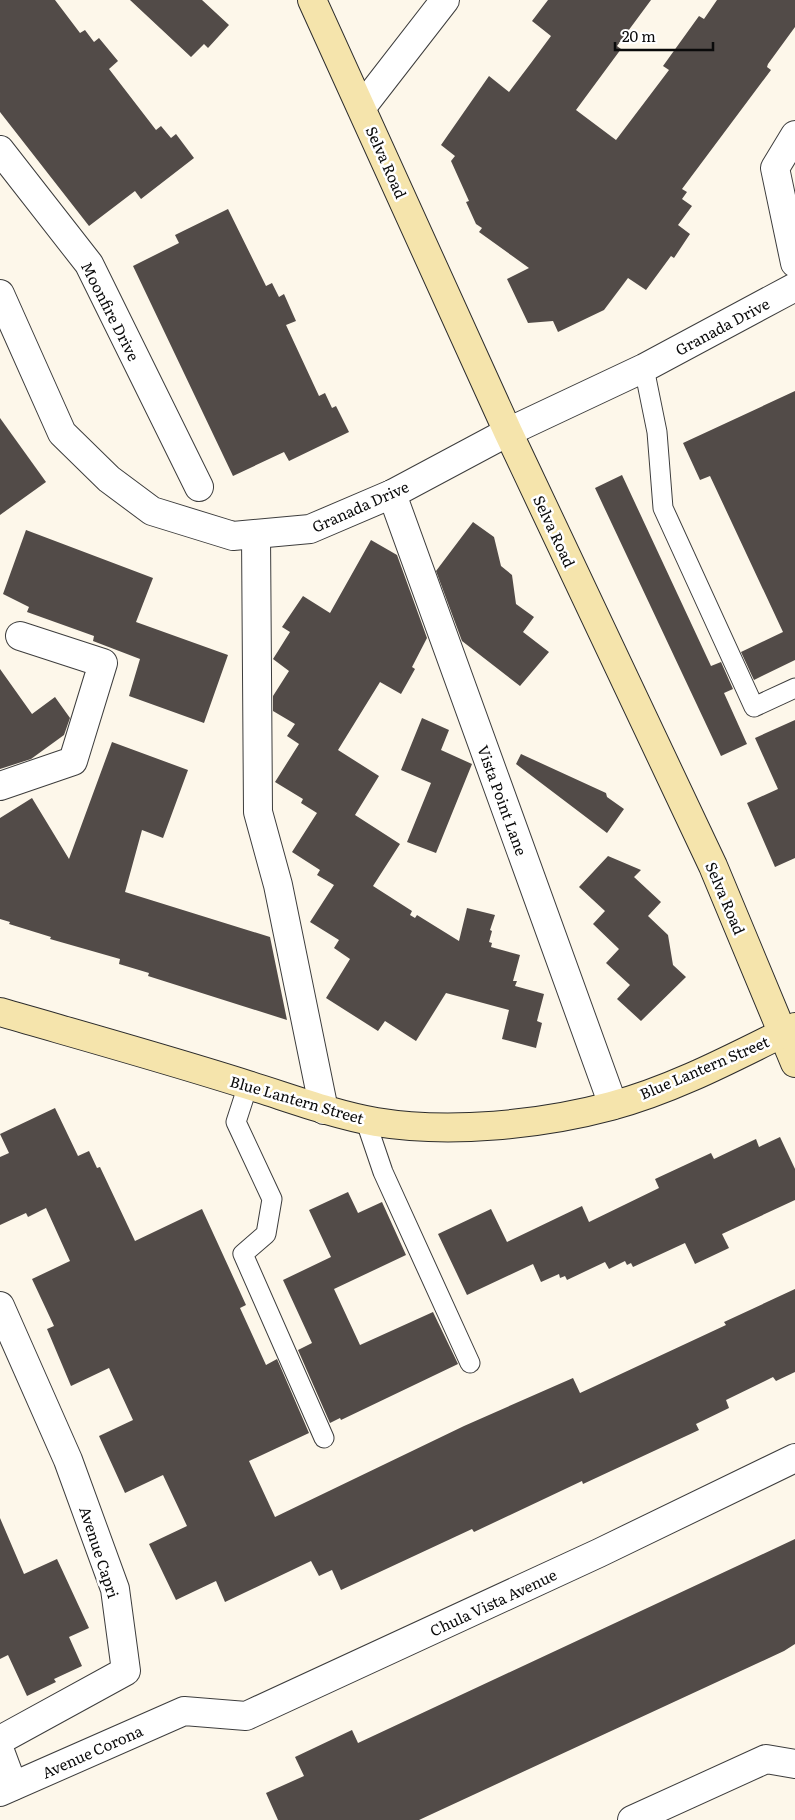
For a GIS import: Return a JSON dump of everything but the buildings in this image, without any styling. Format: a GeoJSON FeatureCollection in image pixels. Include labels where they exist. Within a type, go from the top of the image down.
{"type":"FeatureCollection","features":[{"type":"Feature","properties":{"kind":"street","name":"Selva Road"},"geometry":{"type":"LineString","coordinates":[[312,0],[508,432],[789,1030],[795,1062]]}},
{"type":"Feature","properties":{"kind":"street"},"geometry":{"type":"LineString","coordinates":[[362,107],[445,0]]}},
{"type":"Feature","properties":{"kind":"street"},"geometry":{"type":"LineString","coordinates":[[795,135],[775,168],[795,263]]}},
{"type":"Feature","properties":{"kind":"street","name":"Moonfire Drive"},"geometry":{"type":"LineString","coordinates":[[0,150],[89,264],[199,486]]}},
{"type":"Feature","properties":{"kind":"street","name":"Granada Drive"},"geometry":{"type":"LineString","coordinates":[[0,294],[62,433],[109,479],[152,511],[233,536],[310,529],[392,494],[508,432],[644,368],[795,287]]}},
{"type":"Feature","properties":{"kind":"street","name":"Vista Point Lane"},"geometry":{"type":"LineString","coordinates":[[392,494],[614,1105]]}},
{"type":"Feature","properties":{"kind":"street"},"geometry":{"type":"LineString","coordinates":[[256,535],[258,812],[278,885],[324,1110]]}},
{"type":"Feature","properties":{"kind":"street"},"geometry":{"type":"LineString","coordinates":[[0,786],[73,762],[103,663],[20,636]]}},
{"type":"Feature","properties":{"kind":"street","name":"Blue Lantern Street"},"geometry":{"type":"LineString","coordinates":[[0,1012],[248,1085],[324,1110],[376,1122],[428,1126],[480,1126],[571,1115],[614,1105],[692,1075],[789,1030]]}},
{"type":"Feature","properties":{"kind":"street","name":"Avenue Capri"},"geometry":{"type":"LineString","coordinates":[[0,1306],[68,1460],[115,1589],[126,1672],[0,1740]]}},
{"type":"Feature","properties":{"kind":"street","name":"Chula Vista Avenue"},"geometry":{"type":"LineString","coordinates":[[184,1711],[246,1716],[590,1557],[795,1458]]}},
{"type":"Feature","properties":{"kind":"street","name":"Avenue Corona"},"geometry":{"type":"LineString","coordinates":[[7,1789],[184,1711]]}},
{"type":"Feature","properties":{"kind":"street"},"geometry":{"type":"LineString","coordinates":[[0,1751],[7,1789]]}},
{"type":"Feature","properties":{"kind":"street"},"geometry":{"type":"LineString","coordinates":[[632,1820],[766,1759],[795,1764]]}},
{"type":"Feature","properties":{"kind":"lane"},"geometry":{"type":"LineString","coordinates":[[644,368],[656,432],[663,508],[754,707],[795,688]]}},
{"type":"Feature","properties":{"kind":"lane"},"geometry":{"type":"LineString","coordinates":[[248,1085],[236,1122],[272,1199],[266,1234],[243,1254],[324,1438]]}},
{"type":"Feature","properties":{"kind":"lane"},"geometry":{"type":"LineString","coordinates":[[365,1119],[384,1172],[470,1363]]}}]}
